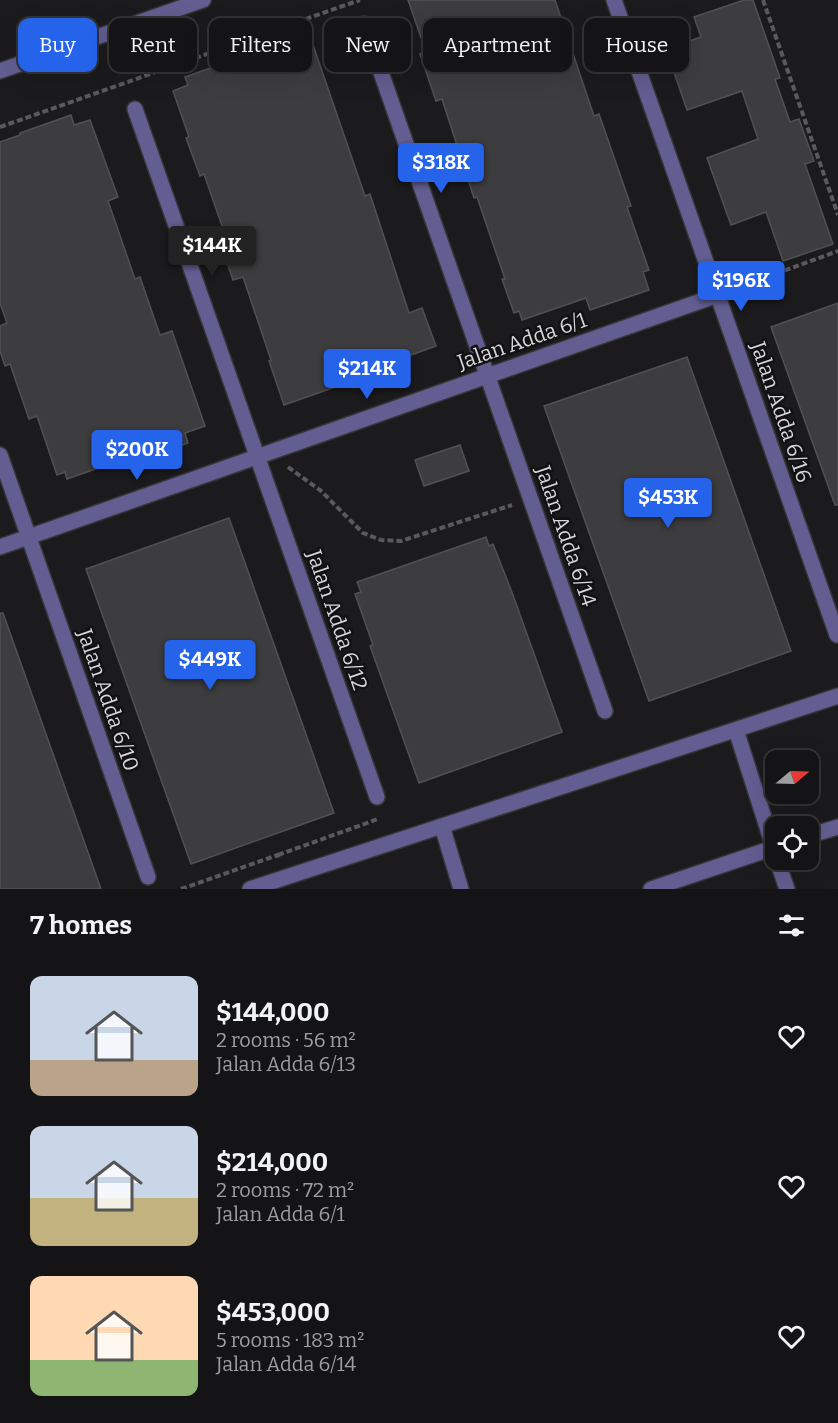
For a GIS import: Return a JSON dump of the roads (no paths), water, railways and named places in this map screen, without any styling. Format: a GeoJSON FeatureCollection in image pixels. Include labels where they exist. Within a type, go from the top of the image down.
{"type":"FeatureCollection","features":[{"type":"Feature","properties":{"kind":"street"},"geometry":{"type":"LineString","coordinates":[[0,71],[203,0]]}},
{"type":"Feature","properties":{"kind":"street","name":"Jalan Adda 6/16"},"geometry":{"type":"LineString","coordinates":[[614,0],[837,635]]}},
{"type":"Feature","properties":{"kind":"street","name":"Jalan Adda 6/14"},"geometry":{"type":"LineString","coordinates":[[381,72],[605,711]]}},
{"type":"Feature","properties":{"kind":"street","name":"Jalan Adda 6/12"},"geometry":{"type":"LineString","coordinates":[[135,109],[263,454],[377,797]]}},
{"type":"Feature","properties":{"kind":"street","name":"Jalan Adda 6/1"},"geometry":{"type":"LineString","coordinates":[[0,547],[718,295]]}},
{"type":"Feature","properties":{"kind":"street","name":"Jalan Adda 6/10"},"geometry":{"type":"LineString","coordinates":[[0,455],[148,877]]}},
{"type":"Feature","properties":{"kind":"street"},"geometry":{"type":"LineString","coordinates":[[250,889],[838,696]]}},
{"type":"Feature","properties":{"kind":"street"},"geometry":{"type":"LineString","coordinates":[[736,730],[765,821]]}},
{"type":"Feature","properties":{"kind":"street"},"geometry":{"type":"LineString","coordinates":[[442,826],[461,889]]}},
{"type":"Feature","properties":{"kind":"street"},"geometry":{"type":"LineString","coordinates":[[819,833],[838,827]]}},
{"type":"Feature","properties":{"kind":"street"},"geometry":{"type":"LineString","coordinates":[[651,889],[765,855]]}},
{"type":"Feature","properties":{"kind":"street"},"geometry":{"type":"LineString","coordinates":[[781,870],[787,889]]}}]}
